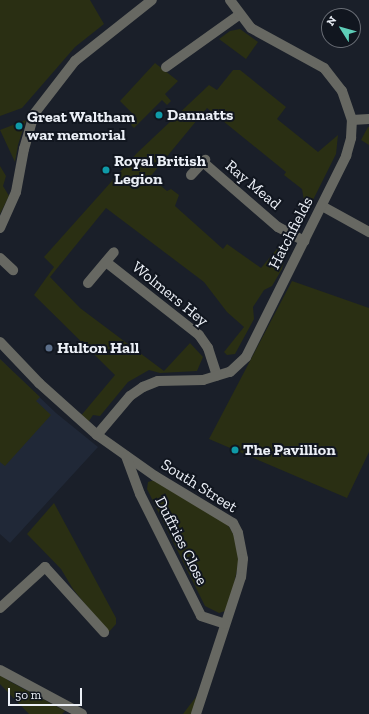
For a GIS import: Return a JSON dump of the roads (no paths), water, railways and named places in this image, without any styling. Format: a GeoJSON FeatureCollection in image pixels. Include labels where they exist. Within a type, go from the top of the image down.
{"type":"FeatureCollection","features":[{"type":"Feature","properties":{"kind":"street"},"geometry":{"type":"LineString","coordinates":[[0,228],[9,214],[16,192],[24,149],[34,114],[74,61],[152,0]]}},
{"type":"Feature","properties":{"kind":"street","name":"Hatchfields"},"geometry":{"type":"LineString","coordinates":[[97,434],[130,396],[143,386],[158,381],[203,380],[230,372],[246,357],[346,156],[351,138],[352,120],[342,91],[324,68],[251,28],[239,15],[230,0]]}},
{"type":"Feature","properties":{"kind":"street"},"geometry":{"type":"LineString","coordinates":[[166,67],[239,15]]}},
{"type":"Feature","properties":{"kind":"street"},"geometry":{"type":"LineString","coordinates":[[352,120],[369,119]]}},
{"type":"Feature","properties":{"kind":"street","name":"Ray Mead"},"geometry":{"type":"LineString","coordinates":[[191,175],[205,161],[278,226],[304,241]]}},
{"type":"Feature","properties":{"kind":"street"},"geometry":{"type":"LineString","coordinates":[[322,206],[369,232]]}},
{"type":"Feature","properties":{"kind":"street","name":"Wolmers Hey"},"geometry":{"type":"LineString","coordinates":[[88,283],[114,252]]}},
{"type":"Feature","properties":{"kind":"street"},"geometry":{"type":"LineString","coordinates":[[0,258],[13,270]]}},
{"type":"Feature","properties":{"kind":"street","name":"Wolmers Hey"},"geometry":{"type":"LineString","coordinates":[[106,262],[199,335],[208,348],[217,376]]}},
{"type":"Feature","properties":{"kind":"street","name":"South Street"},"geometry":{"type":"LineString","coordinates":[[0,342],[44,388],[97,434],[126,456],[233,523],[238,533],[243,558],[241,577],[196,714]]}},
{"type":"Feature","properties":{"kind":"street","name":"Duffries Close"},"geometry":{"type":"LineString","coordinates":[[126,456],[140,494],[201,616],[225,624]]}},
{"type":"Feature","properties":{"kind":"street"},"geometry":{"type":"LineString","coordinates":[[0,608],[45,567],[104,632]]}},
{"type":"Feature","properties":{"kind":"street"},"geometry":{"type":"LineString","coordinates":[[0,670],[82,714]]}},
{"type":"Feature","properties":{"kind":"place","name":"Dannatts"},"geometry":{"type":"Point","coordinates":[159,115]}},
{"type":"Feature","properties":{"kind":"place","name":"Great Waltham war memorial"},"geometry":{"type":"Point","coordinates":[19,126]}},
{"type":"Feature","properties":{"kind":"place","name":"Royal British Legion"},"geometry":{"type":"Point","coordinates":[106,170]}},
{"type":"Feature","properties":{"kind":"place","name":"Hulton Hall"},"geometry":{"type":"Point","coordinates":[49,348]}},
{"type":"Feature","properties":{"kind":"place","name":"The Pavillion"},"geometry":{"type":"Point","coordinates":[235,450]}}]}
